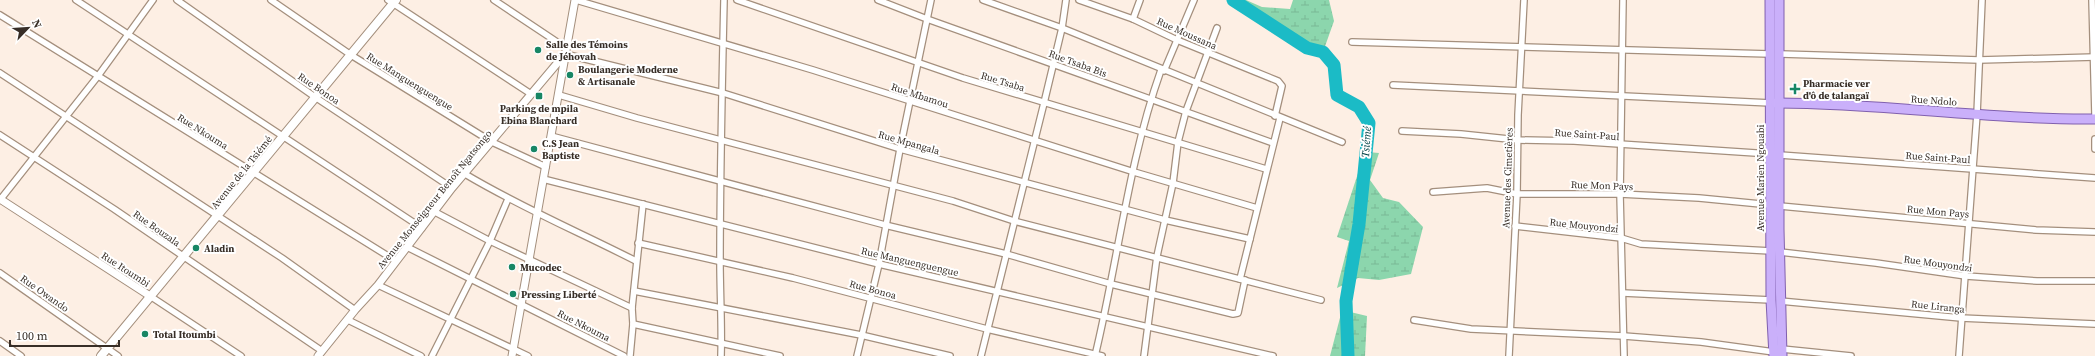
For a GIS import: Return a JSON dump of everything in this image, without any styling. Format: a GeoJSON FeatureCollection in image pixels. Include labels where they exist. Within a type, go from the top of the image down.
{"type":"FeatureCollection","features":[{"type":"Feature","properties":{"kind":"main road","name":"Avenue Marien Ngouabi"},"geometry":{"type":"LineString","coordinates":[[1770,0],[1771,103],[1776,154],[1775,251],[1778,353]]}},
{"type":"Feature","properties":{"kind":"main road"},"geometry":{"type":"LineString","coordinates":[[1776,154],[1780,103],[1780,0]]}},
{"type":"Feature","properties":{"kind":"main road","name":"Avenue de la Tsiémé"},"geometry":{"type":"LineString","coordinates":[[101,356],[150,296],[184,258],[315,97],[352,55],[392,1]]}},
{"type":"Feature","properties":{"kind":"main road","name":"Rue Ndolo"},"geometry":{"type":"LineString","coordinates":[[1771,103],[1880,107],[2055,119],[2095,119]]}},
{"type":"Feature","properties":{"kind":"street"},"geometry":{"type":"LineString","coordinates":[[76,0],[128,36],[422,228]]}},
{"type":"Feature","properties":{"kind":"street"},"geometry":{"type":"LineString","coordinates":[[0,199],[98,76],[153,0]]}},
{"type":"Feature","properties":{"kind":"street","name":"Rue Bonoa"},"geometry":{"type":"LineString","coordinates":[[177,0],[315,97],[452,188]]}},
{"type":"Feature","properties":{"kind":"street","name":"Rue Manguenguengue"},"geometry":{"type":"LineString","coordinates":[[271,0],[352,55],[492,142],[546,167]]}},
{"type":"Feature","properties":{"kind":"street","name":"Rue Mpangala"},"geometry":{"type":"LineString","coordinates":[[494,0],[566,51],[723,93],[900,149],[1165,220],[1250,240]]}},
{"type":"Feature","properties":{"kind":"street"},"geometry":{"type":"LineString","coordinates":[[513,352],[576,0]]}},
{"type":"Feature","properties":{"kind":"street","name":"Rue Mbamou"},"geometry":{"type":"LineString","coordinates":[[576,0],[723,43],[1134,172],[1257,208]]}},
{"type":"Feature","properties":{"kind":"street"},"geometry":{"type":"LineString","coordinates":[[721,356],[722,309],[720,262],[724,0]]}},
{"type":"Feature","properties":{"kind":"street","name":"Rue Tsaba"},"geometry":{"type":"LineString","coordinates":[[737,0],[1044,103],[1266,169]]}},
{"type":"Feature","properties":{"kind":"street","name":"Rue Tsaba Bis"},"geometry":{"type":"LineString","coordinates":[[878,0],[1273,143]]}},
{"type":"Feature","properties":{"kind":"street"},"geometry":{"type":"LineString","coordinates":[[857,356],[879,264],[885,225],[931,0]]}},
{"type":"Feature","properties":{"kind":"street"},"geometry":{"type":"LineString","coordinates":[[983,0],[1062,28],[1163,71],[1342,142]]}},
{"type":"Feature","properties":{"kind":"street"},"geometry":{"type":"LineString","coordinates":[[981,356],[1062,28],[1066,0]]}},
{"type":"Feature","properties":{"kind":"street","name":"Rue Moussana"},"geometry":{"type":"LineString","coordinates":[[1079,0],[1133,19],[1207,53],[1278,81],[1282,86],[1282,90],[1277,117]]}},
{"type":"Feature","properties":{"kind":"street"},"geometry":{"type":"LineString","coordinates":[[1133,19],[1140,0]]}},
{"type":"Feature","properties":{"kind":"street"},"geometry":{"type":"LineString","coordinates":[[1095,355],[1111,284],[1124,209],[1151,98],[1194,0]]}},
{"type":"Feature","properties":{"kind":"street","name":"Avenue des Cimetières"},"geometry":{"type":"LineString","coordinates":[[1508,356],[1511,329],[1517,194],[1519,92],[1524,0]]}},
{"type":"Feature","properties":{"kind":"street"},"geometry":{"type":"LineString","coordinates":[[1623,0],[1620,50],[1620,194],[1624,293],[1624,356]]}},
{"type":"Feature","properties":{"kind":"street"},"geometry":{"type":"LineString","coordinates":[[1959,356],[1977,114],[1982,0]]}},
{"type":"Feature","properties":{"kind":"street"},"geometry":{"type":"LineString","coordinates":[[2092,0],[2095,115]]}},
{"type":"Feature","properties":{"kind":"street"},"geometry":{"type":"LineString","coordinates":[[392,1],[531,94]]}},
{"type":"Feature","properties":{"kind":"street","name":"Rue Nkouma"},"geometry":{"type":"LineString","coordinates":[[0,15],[396,261]]}},
{"type":"Feature","properties":{"kind":"street"},"geometry":{"type":"LineString","coordinates":[[1144,356],[1157,256],[1173,183],[1178,142],[1186,111],[1217,28]]}},
{"type":"Feature","properties":{"kind":"street"},"geometry":{"type":"LineString","coordinates":[[1352,42],[1522,45],[1620,50],[1770,54]]}},
{"type":"Feature","properties":{"kind":"street","name":"Avenue Monseigneur Benoît Ngatsongo"},"geometry":{"type":"LineString","coordinates":[[320,354],[355,310],[378,285],[452,188],[492,142],[566,51]]}},
{"type":"Feature","properties":{"kind":"street"},"geometry":{"type":"LineString","coordinates":[[1780,54],[1979,60],[2094,57]]}},
{"type":"Feature","properties":{"kind":"street"},"geometry":{"type":"LineString","coordinates":[[0,73],[282,258],[355,310]]}},
{"type":"Feature","properties":{"kind":"street"},"geometry":{"type":"LineString","coordinates":[[1393,85],[1771,103]]}},
{"type":"Feature","properties":{"kind":"street"},"geometry":{"type":"LineString","coordinates":[[559,95],[894,185],[1014,221],[1117,248],[1157,256],[1321,300]]}},
{"type":"Feature","properties":{"kind":"street"},"geometry":{"type":"LineString","coordinates":[[551,136],[721,182],[806,202],[885,225],[1006,254],[1111,284],[1236,314],[1250,240],[1273,143],[1277,117]]}},
{"type":"Feature","properties":{"kind":"street","name":"Rue Saint-Paul"},"geometry":{"type":"LineString","coordinates":[[1402,130],[1518,140],[1574,141],[1776,154],[2095,178]]}},
{"type":"Feature","properties":{"kind":"street","name":"Rue Bouzala"},"geometry":{"type":"LineString","coordinates":[[0,135],[114,209],[320,354]]}},
{"type":"Feature","properties":{"kind":"street"},"geometry":{"type":"LineString","coordinates":[[2095,139],[2095,149]]}},
{"type":"Feature","properties":{"kind":"street"},"geometry":{"type":"LineString","coordinates":[[465,174],[508,200],[538,212],[636,261]]}},
{"type":"Feature","properties":{"kind":"street","name":"Rue Manguenguengue"},"geometry":{"type":"LineString","coordinates":[[543,179],[721,222],[879,264],[1273,356]]}},
{"type":"Feature","properties":{"kind":"street","name":"Rue Mon Pays"},"geometry":{"type":"LineString","coordinates":[[1433,192],[1487,188],[1517,194],[1620,194],[1699,198],[2036,230],[2095,232]]}},
{"type":"Feature","properties":{"kind":"street","name":"Rue Itoumbi"},"geometry":{"type":"LineString","coordinates":[[0,199],[241,356]]}},
{"type":"Feature","properties":{"kind":"street"},"geometry":{"type":"LineString","coordinates":[[432,356],[490,241],[508,200]]}},
{"type":"Feature","properties":{"kind":"street"},"geometry":{"type":"LineString","coordinates":[[630,356],[636,261],[643,204]]}},
{"type":"Feature","properties":{"kind":"street"},"geometry":{"type":"LineString","coordinates":[[435,212],[490,241],[529,258],[632,308]]}},
{"type":"Feature","properties":{"kind":"street","name":"Rue Mouyondzi"},"geometry":{"type":"LineString","coordinates":[[1515,226],[1621,238],[1641,244],[1775,251],[1876,263],[1966,276],[2037,281],[2095,281]]}},
{"type":"Feature","properties":{"kind":"street","name":"Rue Bonoa"},"geometry":{"type":"LineString","coordinates":[[638,243],[871,298],[987,329],[1102,356]]}},
{"type":"Feature","properties":{"kind":"street","name":"Rue Nkouma"},"geometry":{"type":"LineString","coordinates":[[407,247],[470,280],[624,356]]}},
{"type":"Feature","properties":{"kind":"street","name":"Rue Owando"},"geometry":{"type":"LineString","coordinates":[[0,273],[118,356]]}},
{"type":"Feature","properties":{"kind":"street"},"geometry":{"type":"LineString","coordinates":[[378,285],[513,352],[528,356]]}},
{"type":"Feature","properties":{"kind":"street"},"geometry":{"type":"LineString","coordinates":[[634,291],[861,335],[950,356]]}},
{"type":"Feature","properties":{"kind":"street","name":"Rue Liranga"},"geometry":{"type":"LineString","coordinates":[[1624,293],[1776,300],[1962,318],[2095,324]]}},
{"type":"Feature","properties":{"kind":"street"},"geometry":{"type":"LineString","coordinates":[[348,320],[421,356]]}},
{"type":"Feature","properties":{"kind":"street"},"geometry":{"type":"LineString","coordinates":[[1414,320],[1471,329],[1511,329],[1624,336],[1701,342],[1778,353],[1852,356]]}},
{"type":"Feature","properties":{"kind":"street"},"geometry":{"type":"LineString","coordinates":[[633,324],[780,356]]}},
{"type":"Feature","properties":{"kind":"street"},"geometry":{"type":"LineString","coordinates":[[0,341],[21,356]]}},
{"type":"Feature","properties":{"kind":"green space"},"geometry":{"type":"Polygon","coordinates":[[[1239,0],[1246,0],[1262,7],[1290,9],[1293,0],[1329,0],[1334,21],[1323,52],[1239,11],[1239,0]]]}},
{"type":"Feature","properties":{"kind":"green space"},"geometry":{"type":"Polygon","coordinates":[[[1365,152],[1379,153],[1370,180],[1383,198],[1399,202],[1423,227],[1411,274],[1379,280],[1358,278],[1337,288],[1349,241],[1337,237],[1365,152]]]}},
{"type":"Feature","properties":{"kind":"green space"},"geometry":{"type":"Polygon","coordinates":[[[1342,310],[1367,316],[1365,356],[1330,356],[1342,310]]]}},
{"type":"Feature","properties":{"kind":"waterway","name":"Tsiémé"},"geometry":{"type":"LineString","coordinates":[[1233,0],[1307,48],[1323,52],[1334,65],[1337,95],[1359,107],[1369,123],[1359,224],[1346,301],[1348,356]]}},
{"type":"Feature","properties":{"kind":"place","name":"Salle des Témoins de Jéhovah"},"geometry":{"type":"Point","coordinates":[538,50]}},
{"type":"Feature","properties":{"kind":"place","name":"Boulangerie Moderne & Artisanale"},"geometry":{"type":"Point","coordinates":[570,75]}},
{"type":"Feature","properties":{"kind":"place","name":"Pharmacie ver d'ô de talangaï"},"geometry":{"type":"Point","coordinates":[1795,89]}},
{"type":"Feature","properties":{"kind":"place","name":"Parking de mpila Ebina Blanchard"},"geometry":{"type":"Point","coordinates":[539,96]}},
{"type":"Feature","properties":{"kind":"place","name":"C.S Jean Baptiste"},"geometry":{"type":"Point","coordinates":[534,149]}},
{"type":"Feature","properties":{"kind":"place","name":"Aladin"},"geometry":{"type":"Point","coordinates":[196,248]}},
{"type":"Feature","properties":{"kind":"place","name":"Mucodec"},"geometry":{"type":"Point","coordinates":[512,267]}},
{"type":"Feature","properties":{"kind":"place","name":"Pressing Liberté"},"geometry":{"type":"Point","coordinates":[513,294]}},
{"type":"Feature","properties":{"kind":"place","name":"Total Itoumbi"},"geometry":{"type":"Point","coordinates":[145,334]}}]}
